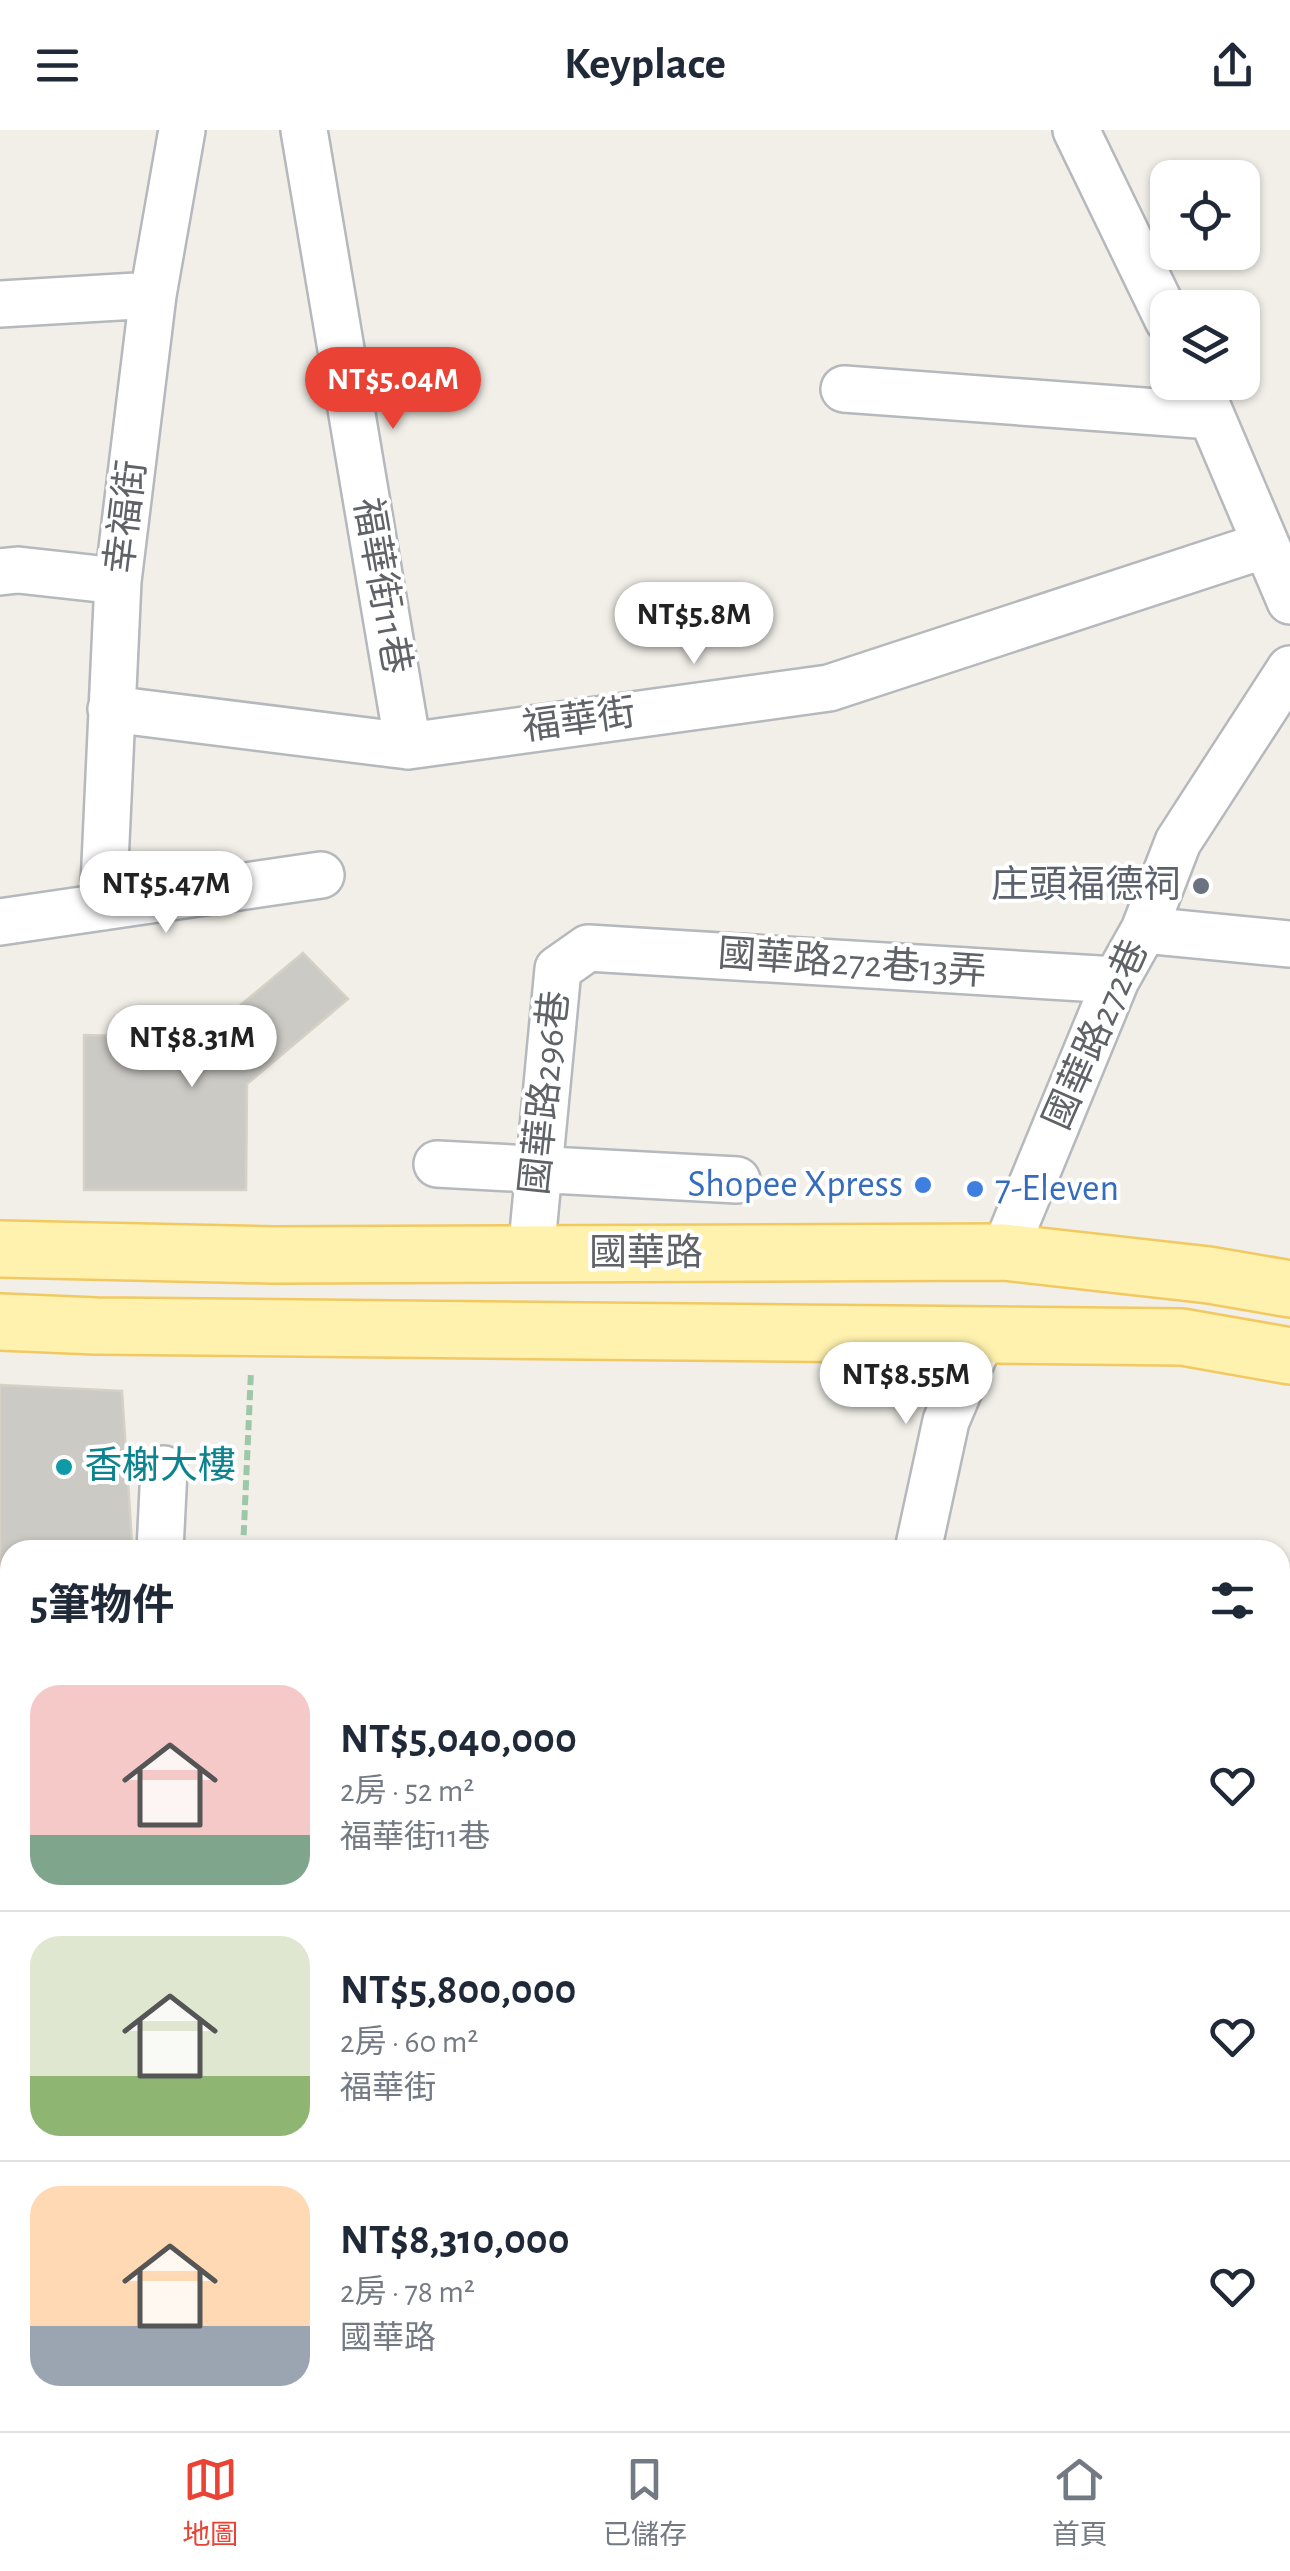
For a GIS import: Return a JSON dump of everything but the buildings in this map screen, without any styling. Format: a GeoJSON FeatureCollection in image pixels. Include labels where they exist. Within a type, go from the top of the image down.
{"type":"FeatureCollection","features":[{"type":"Feature","properties":{"kind":"main road","name":"國華路"},"geometry":{"type":"LineString","coordinates":[[0,1250],[273,1255],[1004,1252],[1290,1289]]}},
{"type":"Feature","properties":{"kind":"main road"},"geometry":{"type":"LineString","coordinates":[[983,1334],[1004,1252]]}},
{"type":"Feature","properties":{"kind":"main road","name":"國華路"},"geometry":{"type":"LineString","coordinates":[[0,1322],[1182,1338],[1290,1356]]}},
{"type":"Feature","properties":{"kind":"street","name":"幸福街"},"geometry":{"type":"LineString","coordinates":[[103,907],[118,581],[153,295],[182,130]]}},
{"type":"Feature","properties":{"kind":"street","name":"福華街11巷"},"geometry":{"type":"LineString","coordinates":[[304,130],[408,746]]}},
{"type":"Feature","properties":{"kind":"street"},"geometry":{"type":"LineString","coordinates":[[1076,130],[1153,290]]}},
{"type":"Feature","properties":{"kind":"street"},"geometry":{"type":"LineString","coordinates":[[0,304],[153,295]]}},
{"type":"Feature","properties":{"kind":"street"},"geometry":{"type":"LineString","coordinates":[[844,389],[1150,398]]}},
{"type":"Feature","properties":{"kind":"street"},"geometry":{"type":"LineString","coordinates":[[1204,400],[1290,601]]}},
{"type":"Feature","properties":{"kind":"street","name":"福華街"},"geometry":{"type":"LineString","coordinates":[[111,709],[408,746],[829,688],[1265,545]]}},
{"type":"Feature","properties":{"kind":"street"},"geometry":{"type":"LineString","coordinates":[[0,572],[18,570],[118,581]]}},
{"type":"Feature","properties":{"kind":"street","name":"國華路272巷"},"geometry":{"type":"LineString","coordinates":[[1004,1252],[1116,980],[1144,930],[1178,842],[1290,669]]}},
{"type":"Feature","properties":{"kind":"street"},"geometry":{"type":"LineString","coordinates":[[0,922],[321,875]]}},
{"type":"Feature","properties":{"kind":"street"},"geometry":{"type":"LineString","coordinates":[[1144,930],[1290,944]]}},
{"type":"Feature","properties":{"kind":"street","name":"國華路272巷13弄"},"geometry":{"type":"LineString","coordinates":[[588,948],[1116,980]]}},
{"type":"Feature","properties":{"kind":"street","name":"國華路296巷"},"geometry":{"type":"LineString","coordinates":[[531,1254],[558,969],[588,948]]}},
{"type":"Feature","properties":{"kind":"street"},"geometry":{"type":"LineString","coordinates":[[437,1164],[737,1180]]}},
{"type":"Feature","properties":{"kind":"street"},"geometry":{"type":"LineString","coordinates":[[920,1540],[946,1421],[983,1334]]}},
{"type":"Feature","properties":{"kind":"street"},"geometry":{"type":"LineString","coordinates":[[160,1540],[164,1468]]}},
{"type":"Feature","properties":{"kind":"path"},"geometry":{"type":"LineString","coordinates":[[243,1540],[252,1355]]}},
{"type":"Feature","properties":{"kind":"place","name":"庄頭福德祠"},"geometry":{"type":"Point","coordinates":[1201,886]}},
{"type":"Feature","properties":{"kind":"place","name":"Shopee Xpress"},"geometry":{"type":"Point","coordinates":[923,1185]}},
{"type":"Feature","properties":{"kind":"place","name":"7-Eleven"},"geometry":{"type":"Point","coordinates":[975,1189]}},
{"type":"Feature","properties":{"kind":"place","name":"香榭大樓"},"geometry":{"type":"Point","coordinates":[64,1467]}}]}
